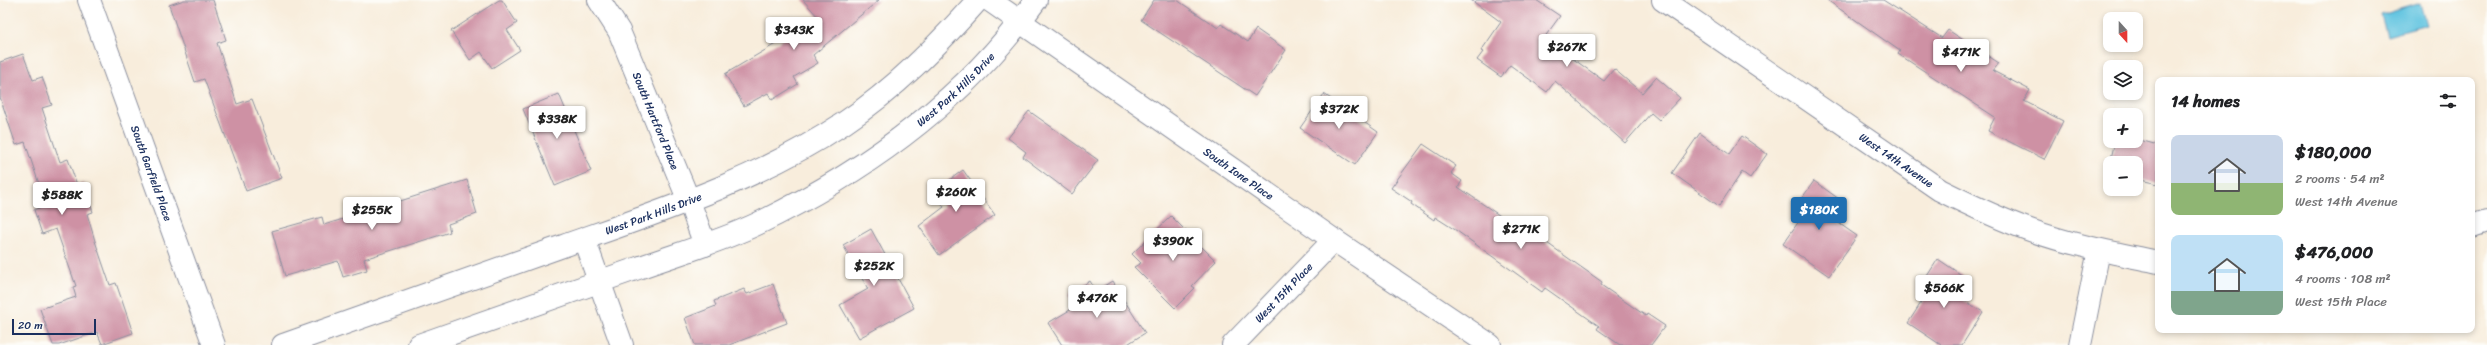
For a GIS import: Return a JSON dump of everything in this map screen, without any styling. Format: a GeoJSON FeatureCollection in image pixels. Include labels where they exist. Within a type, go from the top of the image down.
{"type":"FeatureCollection","features":[{"type":"Feature","properties":{"kind":"street","name":"South Garfield Place"},"geometry":{"type":"LineString","coordinates":[[89,0],[214,345]]}},
{"type":"Feature","properties":{"kind":"street","name":"South Hartford Place"},"geometry":{"type":"LineString","coordinates":[[599,0],[618,31],[689,201],[705,245]]}},
{"type":"Feature","properties":{"kind":"street","name":"West Park Hills Drive"},"geometry":{"type":"LineString","coordinates":[[283,345],[584,239],[689,201],[745,178],[844,122],[886,91],[935,48],[978,0]]}},
{"type":"Feature","properties":{"kind":"street","name":"South Ione Place"},"geometry":{"type":"LineString","coordinates":[[989,0],[1334,240],[1490,345]]}},
{"type":"Feature","properties":{"kind":"street","name":"West Park Hills Drive"},"geometry":{"type":"LineString","coordinates":[[419,345],[705,245],[762,222],[811,197],[860,166],[944,102],[984,64],[1021,22],[1036,0]]}},
{"type":"Feature","properties":{"kind":"street","name":"West 14th Avenue"},"geometry":{"type":"LineString","coordinates":[[1662,0],[1940,190],[1985,212],[2031,231],[2099,250],[2155,261]]}},
{"type":"Feature","properties":{"kind":"street"},"geometry":{"type":"LineString","coordinates":[[2475,225],[2487,221]]}},
{"type":"Feature","properties":{"kind":"street"},"geometry":{"type":"LineString","coordinates":[[584,239],[622,345]]}},
{"type":"Feature","properties":{"kind":"street","name":"West 15th Place"},"geometry":{"type":"LineString","coordinates":[[1233,345],[1334,240]]}},
{"type":"Feature","properties":{"kind":"street"},"geometry":{"type":"LineString","coordinates":[[2080,345],[2099,250]]}},
{"type":"Feature","properties":{"kind":"water"},"geometry":{"type":"Polygon","coordinates":[[[2421,3],[2427,25],[2387,36],[2381,15],[2421,3]]]}},
{"type":"Feature","properties":{"kind":"building"},"geometry":{"type":"Polygon","coordinates":[[[184,0],[213,0],[226,40],[217,43],[237,104],[252,99],[282,178],[246,191],[204,79],[195,82],[169,5],[184,0]]]}},
{"type":"Feature","properties":{"kind":"building"},"geometry":{"type":"Polygon","coordinates":[[[499,0],[502,0],[517,23],[507,30],[520,50],[492,68],[481,52],[470,60],[451,31],[499,0]]]}},
{"type":"Feature","properties":{"kind":"building"},"geometry":{"type":"Polygon","coordinates":[[[803,0],[879,0],[813,55],[818,63],[794,77],[798,84],[772,100],[768,93],[744,106],[725,74],[819,18],[803,0]]]}},
{"type":"Feature","properties":{"kind":"building"},"geometry":{"type":"Polygon","coordinates":[[[1154,0],[1177,0],[1218,28],[1221,24],[1248,42],[1256,29],[1286,50],[1255,96],[1141,20],[1154,0]]]}},
{"type":"Feature","properties":{"kind":"building"},"geometry":{"type":"Polygon","coordinates":[[[1471,0],[1536,0],[1560,16],[1544,38],[1604,81],[1614,69],[1642,93],[1656,77],[1680,98],[1659,120],[1651,113],[1625,143],[1555,81],[1547,92],[1510,65],[1501,77],[1477,60],[1483,52],[1481,51],[1501,22],[1471,0]]]}},
{"type":"Feature","properties":{"kind":"building"},"geometry":{"type":"Polygon","coordinates":[[[1827,0],[1883,0],[1942,38],[1948,30],[1999,63],[1993,71],[2030,90],[2024,101],[2063,121],[2044,159],[1988,131],[1995,117],[1898,54],[1900,51],[1827,0]]]}},
{"type":"Feature","properties":{"kind":"building"},"geometry":{"type":"Polygon","coordinates":[[[23,54],[33,80],[42,77],[52,105],[42,108],[60,162],[68,159],[77,185],[83,183],[93,212],[87,214],[95,241],[110,285],[116,283],[133,333],[102,344],[97,332],[59,345],[53,345],[40,309],[76,297],[73,287],[76,286],[56,229],[42,234],[34,210],[46,205],[25,142],[16,145],[0,97],[0,62],[23,54]]]}},
{"type":"Feature","properties":{"kind":"building"},"geometry":{"type":"Polygon","coordinates":[[[559,94],[591,171],[555,186],[523,109],[559,94]]]}},
{"type":"Feature","properties":{"kind":"building"},"geometry":{"type":"Polygon","coordinates":[[[1324,94],[1378,132],[1355,165],[1300,128],[1324,94]]]}},
{"type":"Feature","properties":{"kind":"building"},"geometry":{"type":"Polygon","coordinates":[[[1029,111],[1098,160],[1072,194],[1023,157],[1026,152],[1008,138],[1029,111]]]}},
{"type":"Feature","properties":{"kind":"building"},"geometry":{"type":"Polygon","coordinates":[[[1700,133],[1729,154],[1742,136],[1767,154],[1750,178],[1742,172],[1719,206],[1672,173],[1700,133]]]}},
{"type":"Feature","properties":{"kind":"building"},"geometry":{"type":"Polygon","coordinates":[[[2143,141],[2155,144],[2155,183],[2143,181],[2143,156],[2112,156],[2113,148],[2143,148],[2143,141]]]}},
{"type":"Feature","properties":{"kind":"building"},"geometry":{"type":"Polygon","coordinates":[[[1423,144],[1456,166],[1451,173],[1462,181],[1458,187],[1528,234],[1530,231],[1602,282],[1601,285],[1646,316],[1647,314],[1665,326],[1651,345],[1620,345],[1597,329],[1599,326],[1545,288],[1542,292],[1457,231],[1435,217],[1434,220],[1411,204],[1412,202],[1391,188],[1423,144]]]}},
{"type":"Feature","properties":{"kind":"building"},"geometry":{"type":"Polygon","coordinates":[[[963,170],[995,215],[939,255],[919,226],[944,207],[933,192],[963,170]]]}},
{"type":"Feature","properties":{"kind":"building"},"geometry":{"type":"Polygon","coordinates":[[[467,180],[477,214],[448,224],[450,232],[364,259],[367,270],[343,277],[338,261],[285,276],[272,231],[322,217],[324,225],[467,180]]]}},
{"type":"Feature","properties":{"kind":"building"},"geometry":{"type":"Polygon","coordinates":[[[1814,181],[1839,199],[1827,215],[1857,236],[1829,276],[1783,244],[1804,214],[1795,208],[1814,181]]]}},
{"type":"Feature","properties":{"kind":"building"},"geometry":{"type":"Polygon","coordinates":[[[1171,216],[1216,261],[1192,286],[1195,288],[1175,308],[1134,267],[1141,263],[1132,254],[1171,216]]]}},
{"type":"Feature","properties":{"kind":"building"},"geometry":{"type":"Polygon","coordinates":[[[871,229],[914,308],[859,338],[840,305],[868,289],[843,245],[871,229]]]}},
{"type":"Feature","properties":{"kind":"building"},"geometry":{"type":"Polygon","coordinates":[[[1938,259],[1963,276],[1952,293],[1983,312],[1962,345],[1941,345],[1908,323],[1928,292],[1920,287],[1938,259]]]}},
{"type":"Feature","properties":{"kind":"building"},"geometry":{"type":"Polygon","coordinates":[[[1090,281],[1096,291],[1112,281],[1145,333],[1126,345],[1062,345],[1048,323],[1075,307],[1068,295],[1090,281]]]}},
{"type":"Feature","properties":{"kind":"building"},"geometry":{"type":"Polygon","coordinates":[[[773,284],[787,323],[729,345],[695,345],[685,318],[716,306],[714,301],[744,289],[747,294],[773,284]]]}}]}
